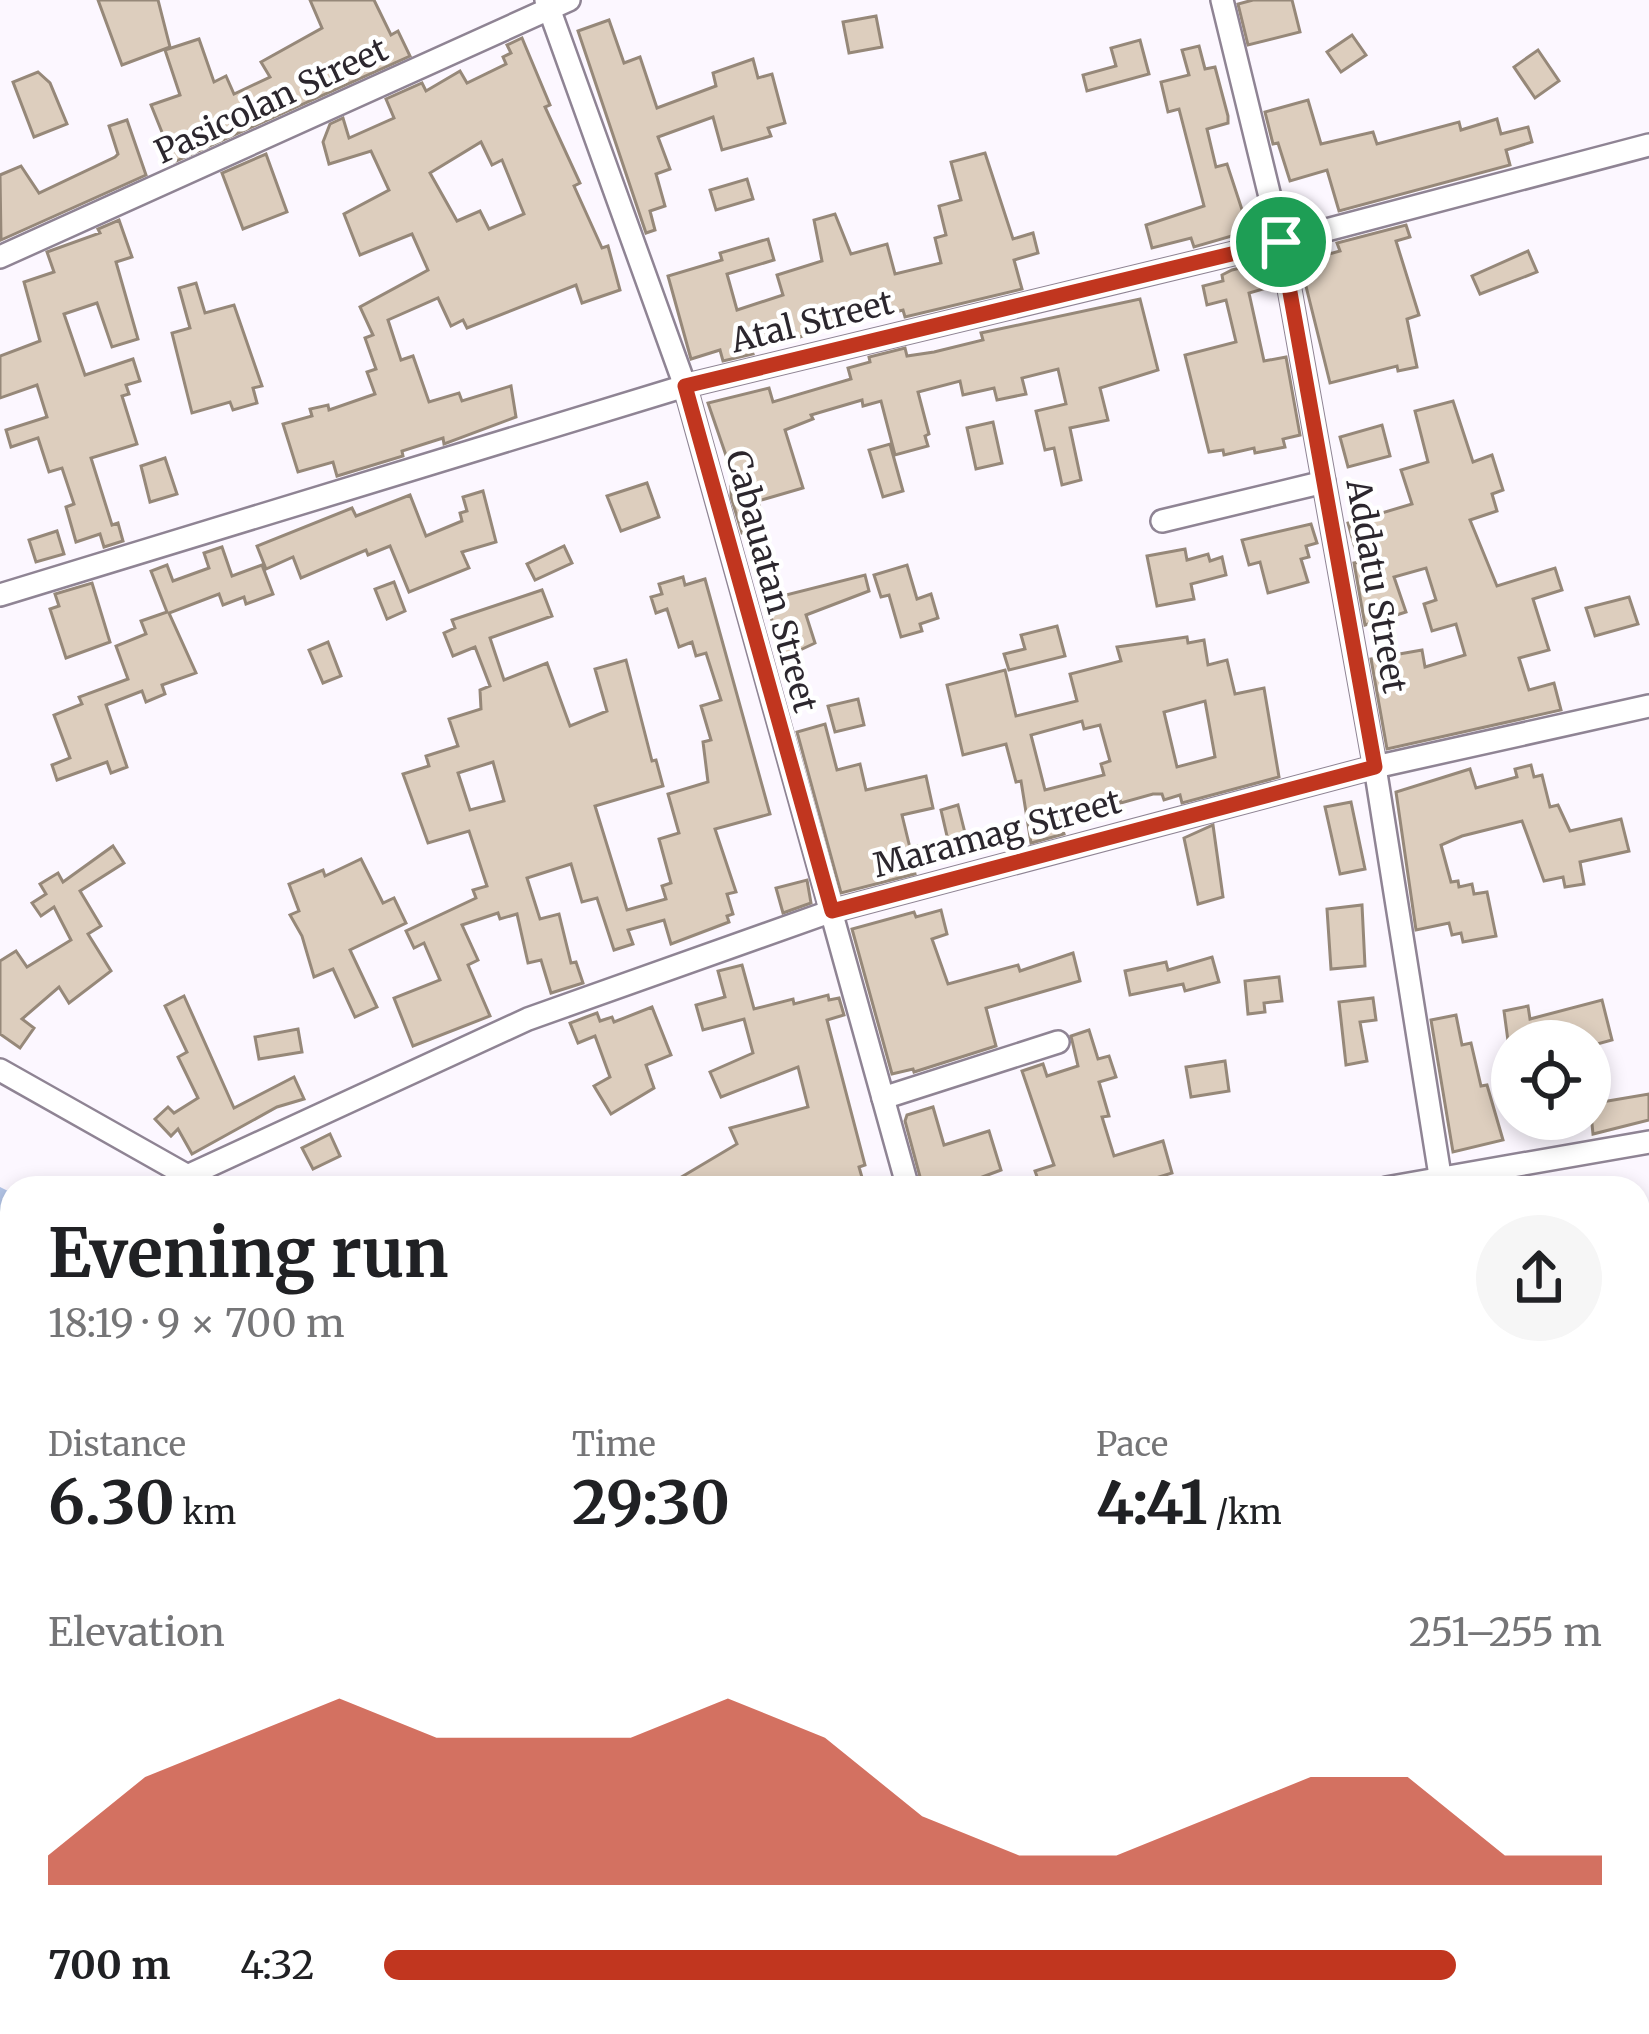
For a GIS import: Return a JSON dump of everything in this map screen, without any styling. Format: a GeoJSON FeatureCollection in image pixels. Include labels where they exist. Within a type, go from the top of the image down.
{"type":"FeatureCollection","features":[{"type":"Feature","properties":{"kind":"street","name":"Addatu Street"},"geometry":{"type":"LineString","coordinates":[[1222,0],[1281,242],[1375,767],[1440,1176]]}},
{"type":"Feature","properties":{"kind":"street","name":"Pasicolan Street"},"geometry":{"type":"LineString","coordinates":[[0,257],[555,3]]}},
{"type":"Feature","properties":{"kind":"street","name":"Cabauatan Street"},"geometry":{"type":"LineString","coordinates":[[555,3],[685,386],[905,1176]]}},
{"type":"Feature","properties":{"kind":"street","name":"Atal Street"},"geometry":{"type":"LineString","coordinates":[[0,595],[685,386],[1281,242],[1649,145]]}},
{"type":"Feature","properties":{"kind":"street"},"geometry":{"type":"LineString","coordinates":[[1162,521],[1324,482]]}},
{"type":"Feature","properties":{"kind":"street","name":"Maramag Street"},"geometry":{"type":"LineString","coordinates":[[187,1176],[528,1019],[832,911],[1375,767],[1649,706]]}},
{"type":"Feature","properties":{"kind":"street"},"geometry":{"type":"LineString","coordinates":[[883,1099],[1058,1042]]}},
{"type":"Feature","properties":{"kind":"street"},"geometry":{"type":"LineString","coordinates":[[0,1070],[183,1176]]}},
{"type":"Feature","properties":{"kind":"street"},"geometry":{"type":"LineString","coordinates":[[1472,1176],[1649,1142]]}},
{"type":"Feature","properties":{"kind":"building"},"geometry":{"type":"Polygon","coordinates":[[[98,0],[158,0],[170,47],[122,65],[98,0]]]}},
{"type":"Feature","properties":{"kind":"building"},"geometry":{"type":"Polygon","coordinates":[[[310,0],[374,0],[391,35],[398,31],[410,56],[174,162],[151,105],[180,95],[165,50],[199,39],[214,82],[226,76],[234,94],[270,77],[261,62],[322,28],[310,0]]]}},
{"type":"Feature","properties":{"kind":"building"},"geometry":{"type":"Polygon","coordinates":[[[1292,0],[1300,32],[1248,45],[1238,4],[1292,0]]]}},
{"type":"Feature","properties":{"kind":"building"},"geometry":{"type":"Polygon","coordinates":[[[876,16],[882,47],[849,53],[843,22],[876,16]]]}},
{"type":"Feature","properties":{"kind":"building"},"geometry":{"type":"Polygon","coordinates":[[[609,20],[624,63],[640,57],[657,108],[716,86],[713,73],[753,59],[758,78],[772,74],[785,123],[768,128],[771,136],[722,150],[713,117],[658,137],[670,169],[656,174],[665,206],[650,211],[655,230],[646,233],[578,31],[609,20]]]}},
{"type":"Feature","properties":{"kind":"building"},"geometry":{"type":"Polygon","coordinates":[[[1352,35],[1366,55],[1341,72],[1327,52],[1352,35]]]}},
{"type":"Feature","properties":{"kind":"building"},"geometry":{"type":"Polygon","coordinates":[[[522,38],[550,105],[545,107],[580,183],[574,186],[602,248],[608,246],[620,290],[582,303],[576,285],[467,328],[463,320],[451,326],[438,298],[388,320],[401,360],[413,356],[429,402],[459,393],[462,401],[511,386],[516,417],[337,476],[333,462],[298,472],[283,424],[312,416],[310,409],[328,405],[329,410],[375,394],[367,372],[376,369],[365,338],[373,335],[360,307],[428,270],[412,234],[360,255],[344,214],[389,190],[371,151],[329,164],[323,142],[330,124],[343,118],[349,138],[394,118],[386,99],[422,83],[426,91],[460,71],[467,83],[506,64],[503,57],[511,53],[507,45],[522,38]],[[481,142],[430,173],[457,221],[480,211],[489,229],[524,214],[502,160],[492,165],[481,142]]]}},
{"type":"Feature","properties":{"kind":"building"},"geometry":{"type":"Polygon","coordinates":[[[1140,40],[1149,74],[1087,91],[1083,75],[1116,66],[1111,48],[1140,40]]]}},
{"type":"Feature","properties":{"kind":"building"},"geometry":{"type":"Polygon","coordinates":[[[1199,46],[1205,69],[1215,67],[1228,116],[1228,123],[1207,129],[1216,167],[1227,164],[1249,231],[1194,247],[1191,238],[1152,248],[1146,225],[1204,206],[1179,109],[1168,112],[1161,82],[1189,75],[1182,50],[1199,46]]]}},
{"type":"Feature","properties":{"kind":"building"},"geometry":{"type":"Polygon","coordinates":[[[1538,50],[1559,81],[1535,98],[1514,67],[1538,50]]]}},
{"type":"Feature","properties":{"kind":"building"},"geometry":{"type":"Polygon","coordinates":[[[38,72],[50,83],[67,124],[34,137],[13,82],[38,72]]]}},
{"type":"Feature","properties":{"kind":"building"},"geometry":{"type":"Polygon","coordinates":[[[1308,100],[1321,144],[1373,132],[1377,144],[1459,122],[1461,130],[1497,119],[1501,134],[1528,127],[1532,142],[1506,150],[1510,165],[1339,211],[1327,170],[1290,181],[1278,143],[1273,144],[1265,112],[1308,100]]]}},
{"type":"Feature","properties":{"kind":"building"},"geometry":{"type":"Polygon","coordinates":[[[127,120],[146,175],[1,240],[0,175],[21,166],[39,193],[115,157],[109,126],[127,120]]]}},
{"type":"Feature","properties":{"kind":"building"},"geometry":{"type":"Polygon","coordinates":[[[985,153],[1013,239],[1033,233],[1038,253],[1014,260],[1022,289],[905,317],[903,310],[867,319],[866,313],[797,338],[793,327],[749,342],[753,354],[723,361],[720,350],[691,359],[668,276],[722,260],[720,253],[768,239],[774,260],[727,274],[737,310],[783,295],[777,275],[822,261],[814,220],[835,214],[851,254],[887,244],[895,274],[941,263],[935,238],[946,235],[939,206],[961,200],[951,162],[985,153]]]}},
{"type":"Feature","properties":{"kind":"building"},"geometry":{"type":"Polygon","coordinates":[[[266,154],[287,212],[243,229],[222,173],[266,154]]]}},
{"type":"Feature","properties":{"kind":"building"},"geometry":{"type":"Polygon","coordinates":[[[747,179],[753,199],[716,210],[710,190],[747,179]]]}},
{"type":"Feature","properties":{"kind":"building"},"geometry":{"type":"Polygon","coordinates":[[[119,220],[132,257],[116,262],[138,339],[112,347],[97,303],[64,314],[85,375],[133,359],[140,381],[126,385],[129,394],[122,396],[137,444],[91,458],[112,525],[118,523],[123,541],[104,547],[100,534],[76,542],[66,507],[74,504],[62,468],[49,472],[38,438],[11,447],[6,430],[47,417],[37,385],[0,398],[0,356],[40,341],[24,282],[54,272],[47,252],[100,233],[98,229],[119,220]]]}},
{"type":"Feature","properties":{"kind":"building"},"geometry":{"type":"Polygon","coordinates":[[[1406,225],[1410,237],[1396,241],[1419,315],[1407,319],[1417,367],[1398,371],[1397,366],[1330,383],[1300,262],[1340,251],[1337,243],[1406,225]]]}},
{"type":"Feature","properties":{"kind":"building"},"geometry":{"type":"Polygon","coordinates":[[[1528,251],[1537,272],[1480,294],[1472,276],[1528,251]]]}},
{"type":"Feature","properties":{"kind":"building"},"geometry":{"type":"Polygon","coordinates":[[[1264,262],[1270,287],[1249,293],[1264,361],[1286,357],[1300,435],[1283,439],[1285,447],[1255,453],[1254,448],[1224,455],[1223,450],[1209,452],[1185,355],[1236,342],[1226,300],[1207,305],[1203,286],[1223,281],[1222,275],[1232,270],[1264,262]]]}},
{"type":"Feature","properties":{"kind":"building"},"geometry":{"type":"Polygon","coordinates":[[[196,283],[205,313],[234,305],[262,386],[253,388],[257,403],[233,410],[230,402],[192,413],[172,333],[190,328],[179,288],[196,283]]]}},
{"type":"Feature","properties":{"kind":"building"},"geometry":{"type":"Polygon","coordinates":[[[1140,299],[1158,370],[1100,388],[1108,420],[1070,428],[1081,480],[1062,485],[1054,448],[1045,450],[1036,411],[1066,404],[1058,369],[1022,378],[1026,394],[997,400],[994,388],[963,395],[960,381],[918,392],[928,446],[895,455],[881,401],[863,406],[862,400],[811,415],[813,419],[785,430],[803,488],[758,501],[765,526],[742,533],[731,497],[731,470],[708,403],[769,388],[773,402],[851,379],[848,368],[870,362],[869,357],[905,348],[907,356],[934,352],[983,340],[981,333],[1140,299]]]}},
{"type":"Feature","properties":{"kind":"building"},"geometry":{"type":"Polygon","coordinates":[[[1453,401],[1473,462],[1492,455],[1503,490],[1492,494],[1497,511],[1470,520],[1497,586],[1555,568],[1562,590],[1533,599],[1549,650],[1519,658],[1529,690],[1554,683],[1561,710],[1387,749],[1371,659],[1422,650],[1425,667],[1465,655],[1456,624],[1432,631],[1424,604],[1436,600],[1426,568],[1394,577],[1406,612],[1365,625],[1354,563],[1359,562],[1348,523],[1412,504],[1401,470],[1428,462],[1415,411],[1453,401]]]}},
{"type":"Feature","properties":{"kind":"building"},"geometry":{"type":"Polygon","coordinates":[[[993,422],[1002,463],[976,469],[967,428],[993,422]]]}},
{"type":"Feature","properties":{"kind":"building"},"geometry":{"type":"Polygon","coordinates":[[[1382,425],[1390,456],[1348,467],[1340,437],[1382,425]]]}},
{"type":"Feature","properties":{"kind":"building"},"geometry":{"type":"Polygon","coordinates":[[[890,444],[903,491],[883,497],[869,450],[890,444]]]}},
{"type":"Feature","properties":{"kind":"building"},"geometry":{"type":"Polygon","coordinates":[[[165,458],[177,494],[150,502],[141,466],[165,458]]]}},
{"type":"Feature","properties":{"kind":"building"},"geometry":{"type":"Polygon","coordinates":[[[647,483],[659,517],[621,531],[607,496],[647,483]]]}},
{"type":"Feature","properties":{"kind":"building"},"geometry":{"type":"Polygon","coordinates":[[[483,491],[496,542],[462,552],[469,568],[409,592],[390,546],[368,555],[366,550],[301,578],[293,557],[266,569],[257,546],[352,508],[356,516],[410,495],[426,536],[462,521],[460,513],[467,511],[463,497],[483,491]]]}},
{"type":"Feature","properties":{"kind":"building"},"geometry":{"type":"Polygon","coordinates":[[[1311,524],[1317,543],[1306,546],[1309,557],[1301,559],[1308,582],[1268,593],[1260,562],[1249,565],[1242,540],[1311,524]]]}},
{"type":"Feature","properties":{"kind":"building"},"geometry":{"type":"Polygon","coordinates":[[[57,531],[64,554],[36,562],[29,540],[57,531]]]}},
{"type":"Feature","properties":{"kind":"building"},"geometry":{"type":"Polygon","coordinates":[[[564,546],[572,563],[535,580],[527,564],[564,546]]]}},
{"type":"Feature","properties":{"kind":"building"},"geometry":{"type":"Polygon","coordinates":[[[222,547],[232,576],[262,565],[273,594],[246,604],[244,597],[223,605],[219,594],[169,613],[196,673],[162,685],[165,694],[146,702],[142,691],[106,705],[127,767],[111,773],[107,762],[57,780],[52,765],[70,758],[54,715],[82,704],[79,697],[128,679],[116,646],[146,634],[141,621],[167,612],[151,571],[167,565],[173,581],[209,568],[204,553],[222,547]]]}},
{"type":"Feature","properties":{"kind":"building"},"geometry":{"type":"Polygon","coordinates":[[[1185,549],[1187,560],[1208,554],[1210,561],[1222,557],[1226,575],[1191,584],[1194,599],[1157,606],[1147,556],[1185,549]]]}},
{"type":"Feature","properties":{"kind":"building"},"geometry":{"type":"Polygon","coordinates":[[[907,565],[917,599],[931,594],[938,618],[920,624],[922,631],[901,637],[889,595],[881,597],[874,575],[907,565]]]}},
{"type":"Feature","properties":{"kind":"building"},"geometry":{"type":"Polygon","coordinates":[[[865,575],[869,591],[806,615],[815,643],[783,658],[766,600],[865,575]]]}},
{"type":"Feature","properties":{"kind":"building"},"geometry":{"type":"Polygon","coordinates":[[[683,577],[685,585],[705,579],[770,814],[715,829],[736,892],[727,894],[733,914],[727,916],[729,922],[671,944],[664,920],[628,930],[633,944],[614,950],[597,898],[582,902],[571,864],[527,878],[540,919],[559,914],[571,963],[576,962],[583,983],[551,993],[541,960],[528,963],[517,914],[500,919],[498,913],[462,925],[478,960],[468,965],[490,1016],[413,1046],[394,998],[440,980],[424,943],[414,948],[406,931],[476,898],[473,890],[487,886],[469,831],[428,843],[403,774],[429,766],[426,756],[458,746],[449,719],[481,709],[480,690],[490,686],[475,647],[453,656],[444,633],[455,628],[452,620],[542,590],[552,616],[490,638],[504,680],[547,663],[570,726],[607,711],[595,669],[626,660],[663,786],[595,806],[627,910],[666,899],[662,886],[671,883],[659,839],[679,833],[668,794],[708,782],[703,742],[711,740],[701,706],[721,700],[706,653],[696,656],[692,642],[679,647],[667,609],[656,613],[651,597],[662,594],[659,584],[683,577]],[[493,762],[458,773],[470,810],[504,801],[493,762]]]}},
{"type":"Feature","properties":{"kind":"building"},"geometry":{"type":"Polygon","coordinates":[[[394,582],[405,611],[387,619],[375,589],[394,582]]]}},
{"type":"Feature","properties":{"kind":"building"},"geometry":{"type":"Polygon","coordinates":[[[92,583],[110,642],[66,658],[50,609],[59,606],[55,594],[92,583]]]}},
{"type":"Feature","properties":{"kind":"building"},"geometry":{"type":"Polygon","coordinates":[[[1629,597],[1638,624],[1595,636],[1586,608],[1629,597]]]}},
{"type":"Feature","properties":{"kind":"building"},"geometry":{"type":"Polygon","coordinates":[[[1057,626],[1065,656],[1009,670],[1004,654],[1025,649],[1021,635],[1057,626]]]}},
{"type":"Feature","properties":{"kind":"building"},"geometry":{"type":"Polygon","coordinates":[[[1187,637],[1188,643],[1204,640],[1208,665],[1227,660],[1235,694],[1264,688],[1279,777],[1182,803],[1180,795],[1164,800],[1162,794],[1153,794],[1121,803],[1118,794],[1082,804],[1085,815],[1060,821],[1064,834],[1031,843],[1021,781],[1016,782],[1006,744],[963,755],[947,685],[1005,670],[1016,716],[1077,701],[1070,674],[1121,661],[1117,647],[1187,637]],[[1205,701],[1164,712],[1177,767],[1215,757],[1205,701]],[[1082,721],[1031,735],[1045,790],[1104,775],[1101,764],[1110,761],[1100,725],[1084,729],[1082,721]]]}},
{"type":"Feature","properties":{"kind":"building"},"geometry":{"type":"Polygon","coordinates":[[[328,642],[341,676],[323,683],[309,650],[328,642]]]}},
{"type":"Feature","properties":{"kind":"building"},"geometry":{"type":"Polygon","coordinates":[[[858,699],[864,725],[835,732],[828,706],[858,699]]]}},
{"type":"Feature","properties":{"kind":"building"},"geometry":{"type":"Polygon","coordinates":[[[825,724],[837,770],[860,764],[866,790],[926,776],[933,808],[902,815],[910,848],[937,841],[941,858],[913,865],[915,874],[841,893],[797,732],[825,724]]]}},
{"type":"Feature","properties":{"kind":"building"},"geometry":{"type":"Polygon","coordinates":[[[1531,765],[1534,777],[1542,775],[1550,807],[1558,805],[1570,831],[1621,819],[1629,851],[1580,862],[1584,884],[1565,887],[1563,877],[1544,881],[1522,821],[1462,836],[1441,845],[1451,882],[1458,881],[1459,887],[1472,884],[1474,894],[1487,892],[1496,936],[1463,942],[1461,933],[1452,935],[1449,923],[1416,930],[1396,792],[1470,769],[1476,788],[1517,777],[1515,769],[1531,765]]]}},
{"type":"Feature","properties":{"kind":"building"},"geometry":{"type":"Polygon","coordinates":[[[1351,802],[1365,869],[1340,874],[1325,807],[1351,802]]]}},
{"type":"Feature","properties":{"kind":"building"},"geometry":{"type":"Polygon","coordinates":[[[958,805],[968,845],[950,849],[941,810],[958,805]]]}},
{"type":"Feature","properties":{"kind":"building"},"geometry":{"type":"Polygon","coordinates":[[[1213,825],[1223,897],[1198,904],[1184,838],[1213,825]]]}},
{"type":"Feature","properties":{"kind":"building"},"geometry":{"type":"Polygon","coordinates":[[[113,846],[124,863],[80,891],[101,926],[88,934],[111,971],[69,1003],[59,987],[22,1019],[34,1028],[20,1048],[0,1034],[0,961],[16,951],[27,967],[71,940],[54,907],[41,916],[32,903],[46,894],[40,884],[58,873],[63,882],[113,846]]]}},
{"type":"Feature","properties":{"kind":"building"},"geometry":{"type":"Polygon","coordinates":[[[361,859],[383,903],[394,898],[406,923],[350,950],[377,1007],[355,1017],[333,969],[314,977],[302,936],[290,915],[299,911],[289,884],[323,870],[325,876],[361,859]]]}},
{"type":"Feature","properties":{"kind":"building"},"geometry":{"type":"Polygon","coordinates":[[[807,880],[811,903],[783,913],[776,888],[807,880]]]}},
{"type":"Feature","properties":{"kind":"building"},"geometry":{"type":"Polygon","coordinates":[[[1362,905],[1365,966],[1331,969],[1327,909],[1362,905]]]}},
{"type":"Feature","properties":{"kind":"building"},"geometry":{"type":"Polygon","coordinates":[[[941,910],[947,934],[932,939],[948,984],[1018,965],[1020,971],[1073,953],[1080,981],[986,1008],[996,1046],[914,1072],[892,1074],[852,929],[914,912],[916,917],[941,910]]]}},
{"type":"Feature","properties":{"kind":"building"},"geometry":{"type":"Polygon","coordinates":[[[1212,957],[1219,982],[1185,991],[1183,984],[1130,995],[1125,971],[1166,962],[1168,970],[1212,957]]]}},
{"type":"Feature","properties":{"kind":"building"},"geometry":{"type":"Polygon","coordinates":[[[742,965],[754,1009],[793,999],[794,1004],[828,995],[829,1000],[839,998],[844,1015],[827,1020],[865,1165],[859,1167],[862,1176],[683,1176],[737,1144],[730,1128],[808,1107],[798,1067],[721,1097],[710,1072],[753,1053],[744,1019],[703,1030],[696,1005],[725,997],[718,971],[742,965]]]}},
{"type":"Feature","properties":{"kind":"building"},"geometry":{"type":"Polygon","coordinates":[[[1279,977],[1282,1001],[1264,1003],[1265,1012],[1248,1014],[1245,981],[1279,977]]]}},
{"type":"Feature","properties":{"kind":"building"},"geometry":{"type":"Polygon","coordinates":[[[184,996],[234,1108],[294,1077],[304,1099],[277,1107],[192,1154],[178,1129],[171,1136],[155,1119],[168,1107],[174,1113],[198,1098],[178,1057],[187,1052],[165,1006],[184,996]]]}},
{"type":"Feature","properties":{"kind":"building"},"geometry":{"type":"Polygon","coordinates":[[[1373,998],[1376,1020],[1360,1022],[1367,1061],[1346,1065],[1339,1002],[1373,998]]]}},
{"type":"Feature","properties":{"kind":"building"},"geometry":{"type":"Polygon","coordinates":[[[1602,1000],[1607,1020],[1505,1020],[1504,1011],[1528,1006],[1530,1019],[1602,1000]]]}},
{"type":"Feature","properties":{"kind":"building"},"geometry":{"type":"Polygon","coordinates":[[[652,1007],[671,1055],[646,1065],[654,1088],[611,1114],[594,1086],[610,1077],[595,1036],[578,1043],[570,1023],[597,1013],[600,1021],[612,1017],[614,1022],[652,1007]]]}},
{"type":"Feature","properties":{"kind":"building"},"geometry":{"type":"Polygon","coordinates":[[[1456,1015],[1462,1045],[1471,1043],[1481,1086],[1487,1085],[1491,1099],[1491,1140],[1503,1140],[1453,1152],[1431,1020],[1456,1015]]]}},
{"type":"Feature","properties":{"kind":"building"},"geometry":{"type":"Polygon","coordinates":[[[298,1029],[302,1052],[259,1059],[255,1037],[298,1029]]]}},
{"type":"Feature","properties":{"kind":"building"},"geometry":{"type":"Polygon","coordinates":[[[1089,1030],[1098,1059],[1109,1056],[1116,1077],[1099,1082],[1109,1116],[1102,1117],[1114,1156],[1163,1141],[1172,1173],[1037,1176],[1035,1171],[1054,1165],[1022,1071],[1043,1064],[1047,1076],[1078,1066],[1071,1036],[1089,1030]]]}},
{"type":"Feature","properties":{"kind":"building"},"geometry":{"type":"Polygon","coordinates":[[[1225,1061],[1229,1091],[1191,1097],[1186,1067],[1225,1061]]]}},
{"type":"Feature","properties":{"kind":"building"},"geometry":{"type":"Polygon","coordinates":[[[1649,1094],[1649,1120],[1611,1130],[1611,1100],[1649,1094]]]}},
{"type":"Feature","properties":{"kind":"building"},"geometry":{"type":"Polygon","coordinates":[[[933,1107],[944,1145],[989,1131],[1001,1170],[985,1176],[920,1176],[907,1115],[933,1107]]]}},
{"type":"Feature","properties":{"kind":"building"},"geometry":{"type":"Polygon","coordinates":[[[330,1134],[340,1156],[313,1169],[302,1148],[330,1134]]]}},
{"type":"Feature","properties":{"kind":"route"},"geometry":{"type":"LineString","coordinates":[[1281,242],[1375,767],[832,911],[685,386],[1281,242]]}}]}
